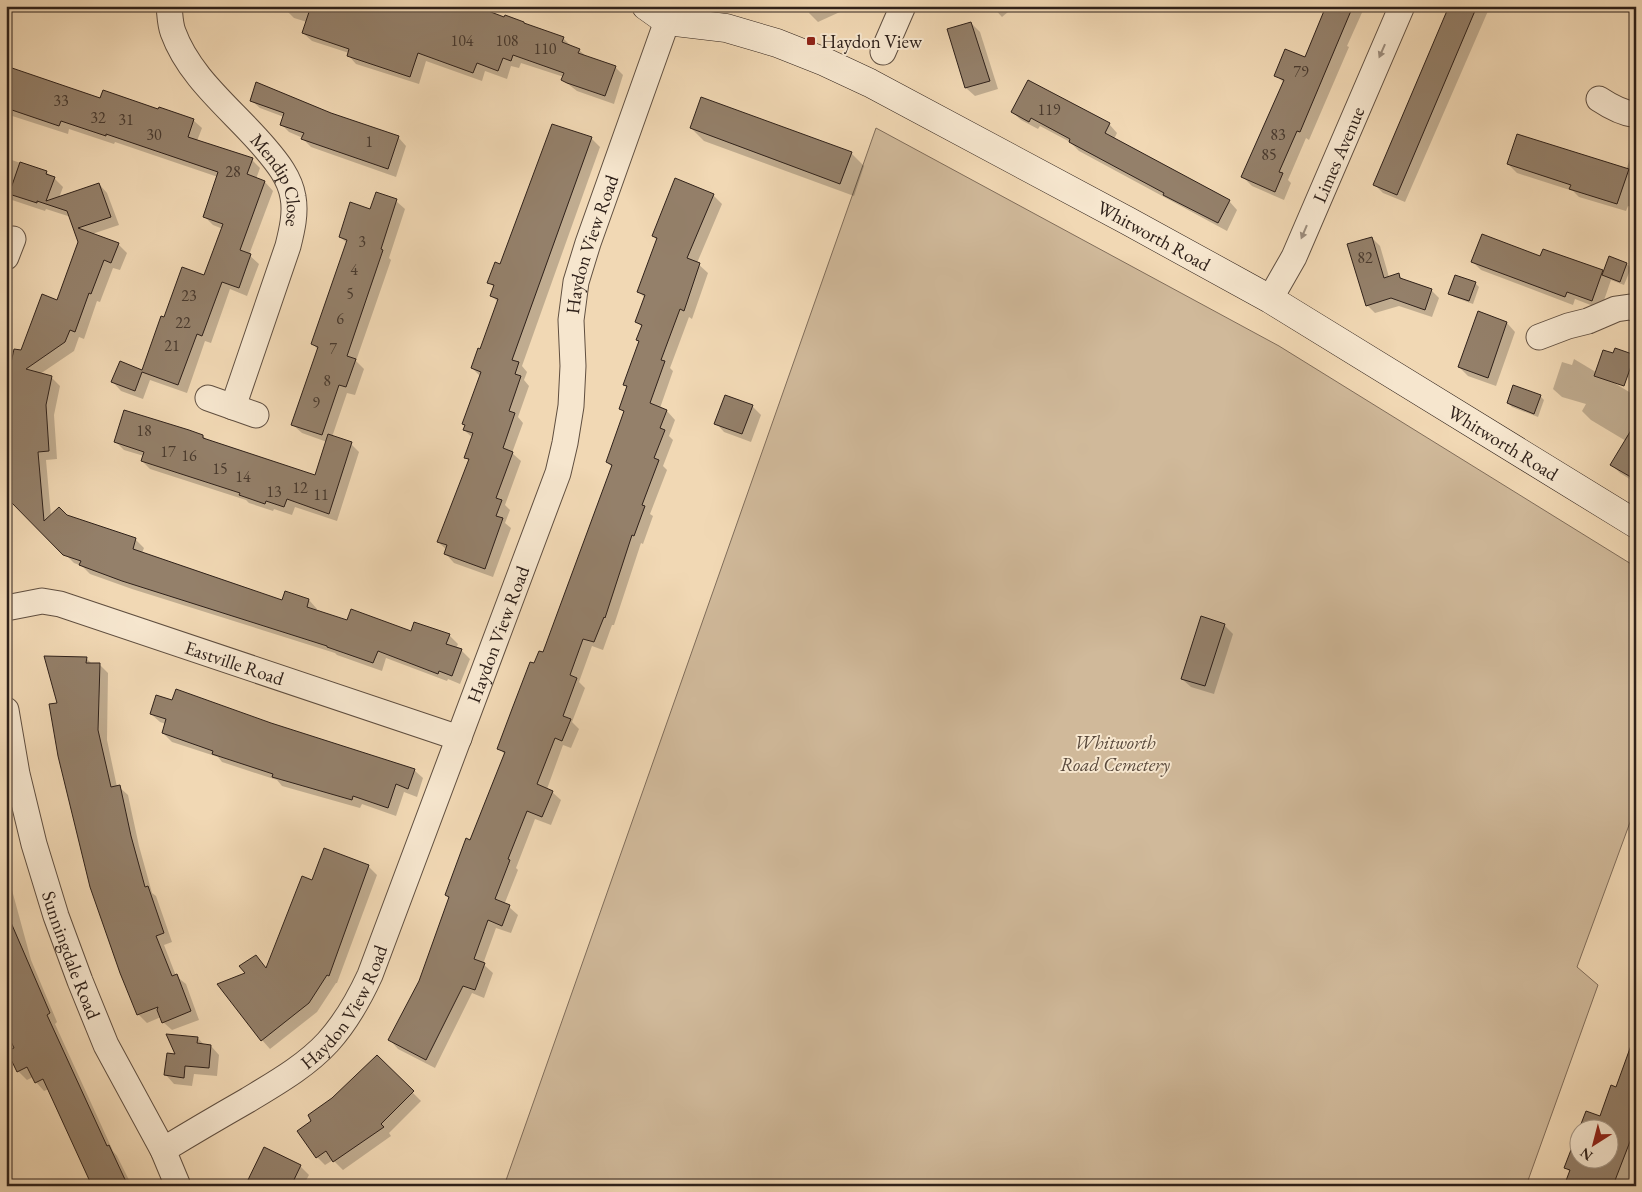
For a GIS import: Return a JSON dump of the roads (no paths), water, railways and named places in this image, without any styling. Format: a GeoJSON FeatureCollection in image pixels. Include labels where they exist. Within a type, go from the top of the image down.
{"type":"FeatureCollection","features":[{"type":"Feature","properties":{"kind":"main road","name":"Whitworth Road"},"geometry":{"type":"LineString","coordinates":[[656,14],[726,28],[777,43],[825,62],[870,83],[969,135],[1270,300],[1636,524]]}},
{"type":"Feature","properties":{"kind":"street","name":"Mendip Close"},"geometry":{"type":"LineString","coordinates":[[169,6],[172,30],[180,50],[199,77],[276,160],[287,178],[293,197],[294,218],[288,246],[233,407]]}},
{"type":"Feature","properties":{"kind":"street"},"geometry":{"type":"LineString","coordinates":[[883,52],[903,6]]}},
{"type":"Feature","properties":{"kind":"street","name":"Limes Avenue"},"geometry":{"type":"LineString","coordinates":[[1270,300],[1294,257],[1402,6]]}},
{"type":"Feature","properties":{"kind":"street","name":"Haydon View Road"},"geometry":{"type":"LineString","coordinates":[[163,1150],[278,1082],[306,1062],[328,1043],[344,1022],[358,1000],[370,974],[558,473],[571,406],[573,366],[571,320],[576,282],[656,14]]}},
{"type":"Feature","properties":{"kind":"street"},"geometry":{"type":"LineString","coordinates":[[1599,99],[1627,114],[1636,115]]}},
{"type":"Feature","properties":{"kind":"street"},"geometry":{"type":"LineString","coordinates":[[1539,337],[1588,321],[1616,309],[1630,306],[1636,309]]}},
{"type":"Feature","properties":{"kind":"street"},"geometry":{"type":"LineString","coordinates":[[208,398],[256,415]]}},
{"type":"Feature","properties":{"kind":"street","name":"Eastville Road"},"geometry":{"type":"LineString","coordinates":[[6,608],[42,601],[60,604],[459,738]]}},
{"type":"Feature","properties":{"kind":"street","name":"Sunningdale Road"},"geometry":{"type":"LineString","coordinates":[[6,710],[17,774],[32,836],[56,916],[106,1045],[163,1150],[178,1186]]}},
{"type":"Feature","properties":{"kind":"place","name":"Haydon View"},"geometry":{"type":"Point","coordinates":[811,41]}},
{"type":"Feature","properties":{"kind":"park label","name":"Whitworth Road Cemetery"},"geometry":{"type":"Point","coordinates":[1115,753]}}]}
